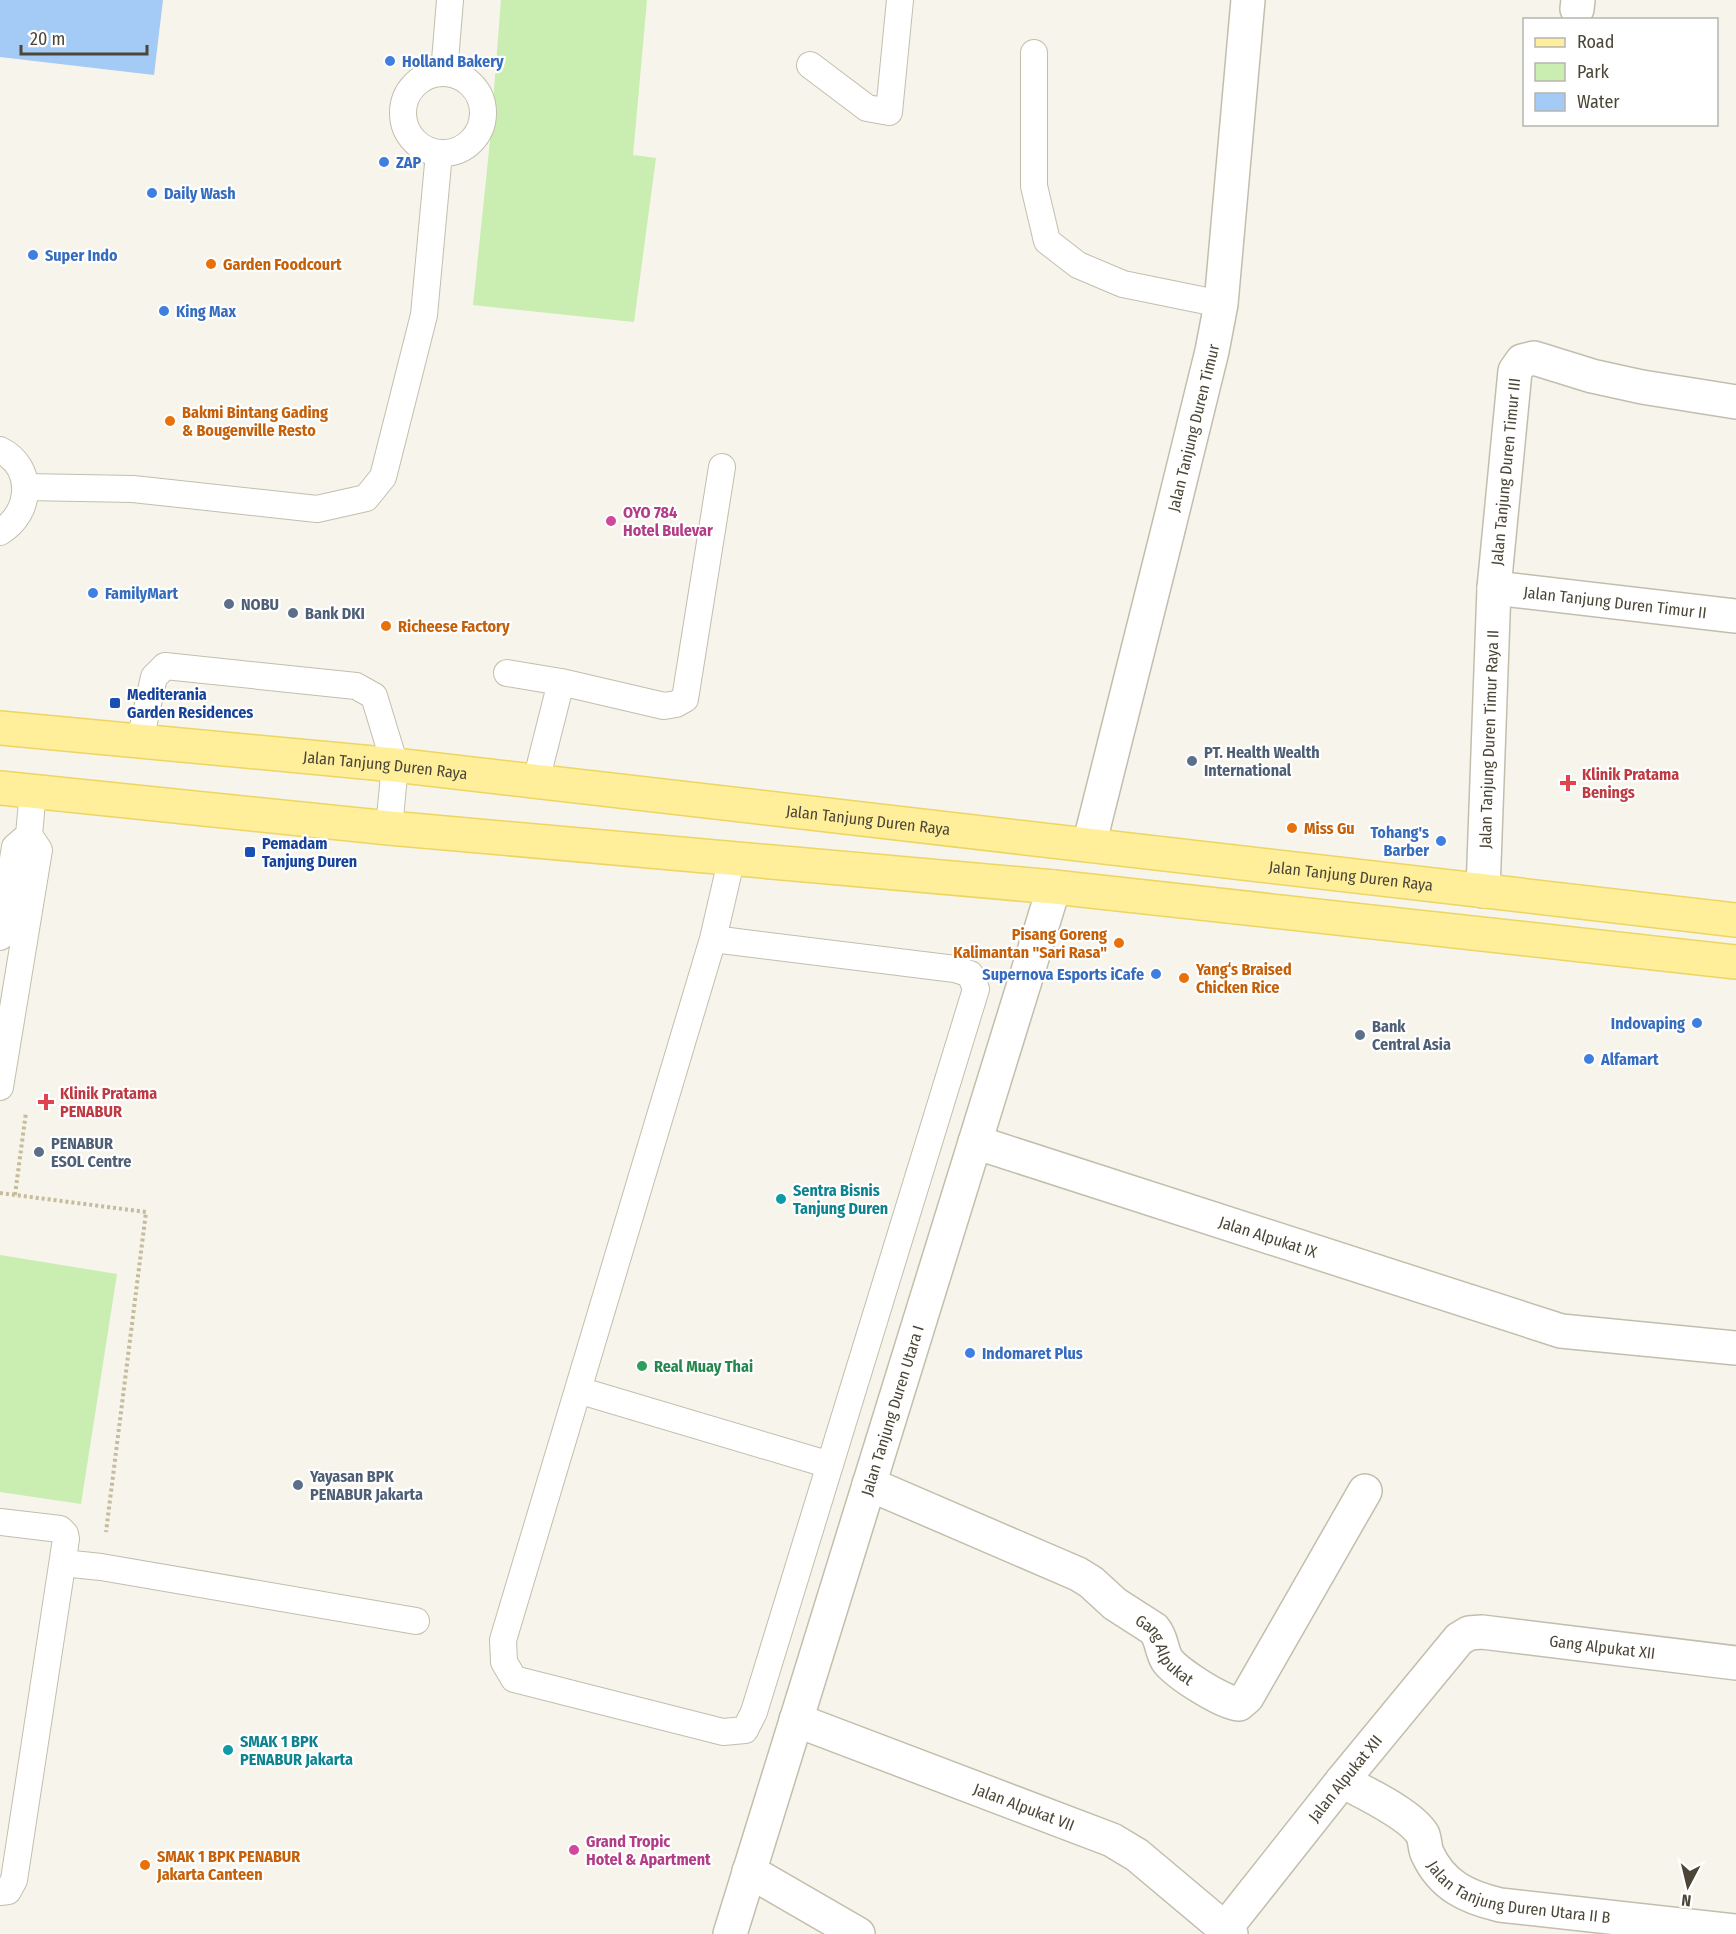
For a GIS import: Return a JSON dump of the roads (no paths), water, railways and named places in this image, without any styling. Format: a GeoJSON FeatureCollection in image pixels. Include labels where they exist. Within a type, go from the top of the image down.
{"type":"FeatureCollection","features":[{"type":"Feature","properties":{"kind":"main road","name":"Jalan Tanjung Duren Raya"},"geometry":{"type":"LineString","coordinates":[[0,728],[395,765],[1736,920]]}},
{"type":"Feature","properties":{"kind":"main road"},"geometry":{"type":"LineString","coordinates":[[0,788],[389,828],[1054,887],[1736,962]]}},
{"type":"Feature","properties":{"kind":"street","name":"Jalan Tanjung Duren Timur"},"geometry":{"type":"LineString","coordinates":[[1089,845],[1190,441],[1221,304],[1248,0]]}},
{"type":"Feature","properties":{"kind":"street","name":"Jalan Tanjung Duren Timur III"},"geometry":{"type":"LineString","coordinates":[[1494,588],[1515,371],[1522,361],[1534,358],[1592,376],[1632,385],[1736,402]]}},
{"type":"Feature","properties":{"kind":"street","name":"Jalan Tanjung Duren Timur II"},"geometry":{"type":"LineString","coordinates":[[1494,588],[1736,616]]}},
{"type":"Feature","properties":{"kind":"street","name":"Jalan Tanjung Duren Timur Raya II"},"geometry":{"type":"LineString","coordinates":[[1483,891],[1494,588]]}},
{"type":"Feature","properties":{"kind":"street","name":"Jalan Tanjung Duren Utara I"},"geometry":{"type":"LineString","coordinates":[[730,1934],[1054,887]]}},
{"type":"Feature","properties":{"kind":"street","name":"Jalan Alpukat IX"},"geometry":{"type":"LineString","coordinates":[[975,1142],[1561,1331],[1736,1348]]}},
{"type":"Feature","properties":{"kind":"street","name":"Gang Alpukat"},"geometry":{"type":"LineString","coordinates":[[869,1484],[1084,1578],[1115,1604],[1158,1633],[1163,1653],[1170,1664],[1197,1684],[1231,1704],[1239,1704],[1247,1697],[1365,1491]]}},
{"type":"Feature","properties":{"kind":"street","name":"Gang Alpukat XII"},"geometry":{"type":"LineString","coordinates":[[1469,1633],[1482,1632],[1736,1663]]}},
{"type":"Feature","properties":{"kind":"street","name":"Jalan Alpukat XII"},"geometry":{"type":"LineString","coordinates":[[1228,1932],[1342,1781],[1459,1639],[1469,1633]]}},
{"type":"Feature","properties":{"kind":"street","name":"Jalan Alpukat VII"},"geometry":{"type":"LineString","coordinates":[[796,1720],[1112,1840],[1137,1855],[1228,1932]]}},
{"type":"Feature","properties":{"kind":"street","name":"Jalan Tanjung Duren Utara II B"},"geometry":{"type":"LineString","coordinates":[[1342,1781],[1384,1803],[1406,1818],[1422,1835],[1433,1866],[1451,1886],[1474,1899],[1500,1905],[1736,1931]]}},
{"type":"Feature","properties":{"kind":"street"},"geometry":{"type":"LineString","coordinates":[[749,1871],[858,1934]]}},
{"type":"Feature","properties":{"kind":"lane"},"geometry":{"type":"LineString","coordinates":[[444,73],[450,0]]}},
{"type":"Feature","properties":{"kind":"lane"},"geometry":{"type":"LineString","coordinates":[[810,65],[867,108],[889,112],[900,0]]}},
{"type":"Feature","properties":{"kind":"lane"},"geometry":{"type":"LineString","coordinates":[[1034,53],[1034,186],[1047,241],[1078,265],[1123,284],[1221,304]]}},
{"type":"Feature","properties":{"kind":"lane"},"geometry":{"type":"LineString","coordinates":[[444,73],[456,75],[467,81],[477,91],[482,103],[483,116],[474,139],[464,147],[452,152],[439,153],[426,150],[414,142],[406,130],[402,117],[403,104],[409,91],[418,81],[431,74],[444,73]]}},
{"type":"Feature","properties":{"kind":"lane"},"geometry":{"type":"LineString","coordinates":[[26,487],[133,489],[317,509],[366,498],[383,477],[424,315],[439,153]]}},
{"type":"Feature","properties":{"kind":"lane"},"geometry":{"type":"LineString","coordinates":[[0,450],[15,460],[23,473],[26,487],[25,502],[19,515],[0,532]]}},
{"type":"Feature","properties":{"kind":"lane"},"geometry":{"type":"LineString","coordinates":[[507,673],[561,682],[664,706],[676,704],[685,699],[722,467]]}},
{"type":"Feature","properties":{"kind":"lane"},"geometry":{"type":"LineString","coordinates":[[140,740],[154,677],[165,666],[356,686],[374,696],[395,765],[389,828]]}},
{"type":"Feature","properties":{"kind":"lane"},"geometry":{"type":"LineString","coordinates":[[536,781],[561,682]]}},
{"type":"Feature","properties":{"kind":"lane"},"geometry":{"type":"LineString","coordinates":[[0,1087],[39,850],[29,835],[33,791]]}},
{"type":"Feature","properties":{"kind":"lane"},"geometry":{"type":"LineString","coordinates":[[0,938],[15,847],[29,835]]}},
{"type":"Feature","properties":{"kind":"lane"},"geometry":{"type":"LineString","coordinates":[[713,939],[955,969],[970,974],[976,989],[754,1712],[745,1730],[723,1732],[514,1679],[504,1662],[503,1640],[713,939],[732,857]]}},
{"type":"Feature","properties":{"kind":"lane"},"geometry":{"type":"LineString","coordinates":[[578,1390],[830,1465]]}},
{"type":"Feature","properties":{"kind":"lane"},"geometry":{"type":"LineString","coordinates":[[0,1522],[60,1529],[66,1534],[14,1881],[8,1891],[0,1892]]}},
{"type":"Feature","properties":{"kind":"lane"},"geometry":{"type":"LineString","coordinates":[[63,1563],[101,1567],[416,1621]]}},
{"type":"Feature","properties":{"kind":"water"},"geometry":{"type":"Polygon","coordinates":[[[0,0],[163,0],[154,75],[0,57],[0,0]]]}},
{"type":"Feature","properties":{"kind":"place","name":"Holland Bakery"},"geometry":{"type":"Point","coordinates":[390,61]}},
{"type":"Feature","properties":{"kind":"place","name":"ZAP"},"geometry":{"type":"Point","coordinates":[384,162]}},
{"type":"Feature","properties":{"kind":"place","name":"Daily Wash"},"geometry":{"type":"Point","coordinates":[152,193]}},
{"type":"Feature","properties":{"kind":"place","name":"Super Indo"},"geometry":{"type":"Point","coordinates":[33,255]}},
{"type":"Feature","properties":{"kind":"place","name":"Garden Foodcourt"},"geometry":{"type":"Point","coordinates":[211,264]}},
{"type":"Feature","properties":{"kind":"place","name":"King Max"},"geometry":{"type":"Point","coordinates":[164,311]}},
{"type":"Feature","properties":{"kind":"place","name":"Bakmi Bintang Gading & Bougenville Resto"},"geometry":{"type":"Point","coordinates":[170,421]}},
{"type":"Feature","properties":{"kind":"place","name":"OYO 784 Hotel Bulevar"},"geometry":{"type":"Point","coordinates":[611,521]}},
{"type":"Feature","properties":{"kind":"place","name":"FamilyMart"},"geometry":{"type":"Point","coordinates":[93,593]}},
{"type":"Feature","properties":{"kind":"place","name":"NOBU"},"geometry":{"type":"Point","coordinates":[229,604]}},
{"type":"Feature","properties":{"kind":"place","name":"Bank DKI"},"geometry":{"type":"Point","coordinates":[293,613]}},
{"type":"Feature","properties":{"kind":"place","name":"Richeese Factory"},"geometry":{"type":"Point","coordinates":[386,626]}},
{"type":"Feature","properties":{"kind":"place","name":"Mediterania Garden Residences"},"geometry":{"type":"Point","coordinates":[115,703]}},
{"type":"Feature","properties":{"kind":"place","name":"PT. Health Wealth International"},"geometry":{"type":"Point","coordinates":[1192,761]}},
{"type":"Feature","properties":{"kind":"place","name":"Klinik Pratama Benings"},"geometry":{"type":"Point","coordinates":[1568,783]}},
{"type":"Feature","properties":{"kind":"place","name":"Miss Gu"},"geometry":{"type":"Point","coordinates":[1292,828]}},
{"type":"Feature","properties":{"kind":"place","name":"Tohang's Barber"},"geometry":{"type":"Point","coordinates":[1441,841]}},
{"type":"Feature","properties":{"kind":"place","name":"Pemadam Tanjung Duren"},"geometry":{"type":"Point","coordinates":[250,852]}},
{"type":"Feature","properties":{"kind":"place","name":"Pisang Goreng Kalimantan \"Sari Rasa\""},"geometry":{"type":"Point","coordinates":[1119,943]}},
{"type":"Feature","properties":{"kind":"place","name":"Supernova Esports iCafe"},"geometry":{"type":"Point","coordinates":[1156,974]}},
{"type":"Feature","properties":{"kind":"place","name":"Yang‘s Braised Chicken Rice"},"geometry":{"type":"Point","coordinates":[1184,978]}},
{"type":"Feature","properties":{"kind":"place","name":"Indovaping"},"geometry":{"type":"Point","coordinates":[1697,1023]}},
{"type":"Feature","properties":{"kind":"place","name":"Bank Central Asia"},"geometry":{"type":"Point","coordinates":[1360,1035]}},
{"type":"Feature","properties":{"kind":"place","name":"Alfamart"},"geometry":{"type":"Point","coordinates":[1589,1059]}},
{"type":"Feature","properties":{"kind":"place","name":"Klinik Pratama PENABUR"},"geometry":{"type":"Point","coordinates":[46,1102]}},
{"type":"Feature","properties":{"kind":"place","name":"PENABUR ESOL Centre"},"geometry":{"type":"Point","coordinates":[39,1152]}},
{"type":"Feature","properties":{"kind":"place","name":"Sentra Bisnis Tanjung Duren"},"geometry":{"type":"Point","coordinates":[781,1199]}},
{"type":"Feature","properties":{"kind":"place","name":"Indomaret Plus"},"geometry":{"type":"Point","coordinates":[970,1353]}},
{"type":"Feature","properties":{"kind":"place","name":"Real Muay Thai"},"geometry":{"type":"Point","coordinates":[642,1366]}},
{"type":"Feature","properties":{"kind":"place","name":"Yayasan BPK PENABUR Jakarta"},"geometry":{"type":"Point","coordinates":[298,1485]}},
{"type":"Feature","properties":{"kind":"place","name":"SMAK 1 BPK PENABUR Jakarta"},"geometry":{"type":"Point","coordinates":[228,1750]}},
{"type":"Feature","properties":{"kind":"place","name":"Grand Tropic Hotel & Apartment"},"geometry":{"type":"Point","coordinates":[574,1850]}},
{"type":"Feature","properties":{"kind":"place","name":"SMAK 1 BPK PENABUR Jakarta Canteen"},"geometry":{"type":"Point","coordinates":[145,1865]}}]}
